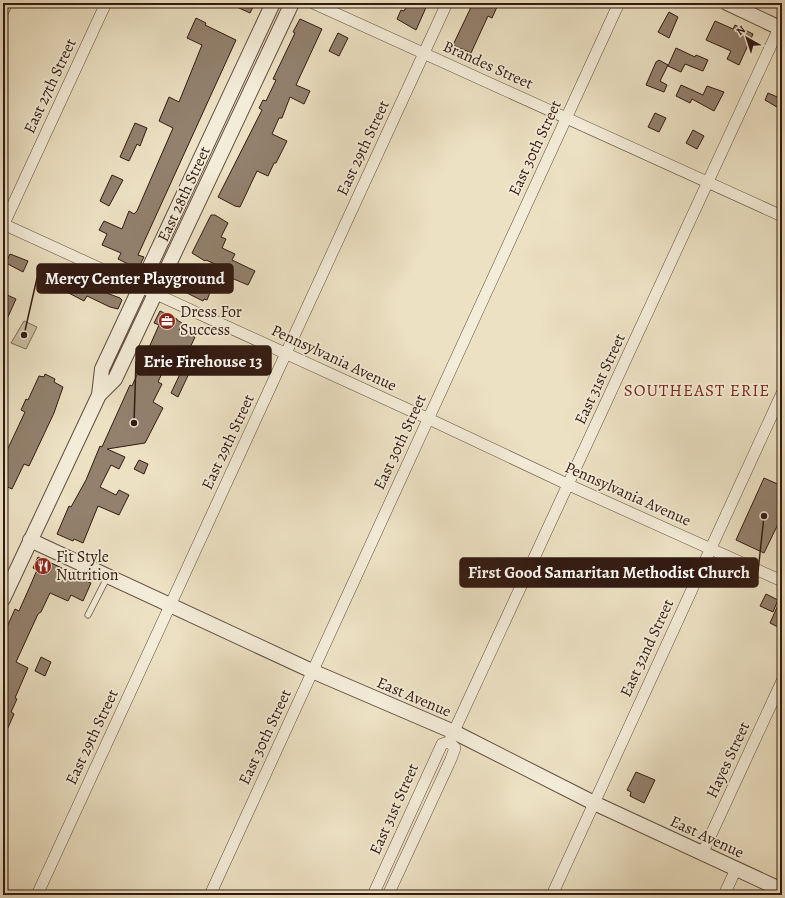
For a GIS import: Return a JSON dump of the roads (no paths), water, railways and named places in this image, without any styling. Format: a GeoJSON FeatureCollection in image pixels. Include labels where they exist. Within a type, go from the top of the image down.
{"type":"FeatureCollection","features":[{"type":"Feature","properties":{"kind":"street","name":"East 27th Street"},"geometry":{"type":"LineString","coordinates":[[3,225],[106,3]]}},
{"type":"Feature","properties":{"kind":"street","name":"East 28th Street"},"geometry":{"type":"LineString","coordinates":[[4,594],[99,395],[102,369],[273,3]]}},
{"type":"Feature","properties":{"kind":"street","name":"East 28th Street"},"geometry":{"type":"LineString","coordinates":[[99,395],[115,379],[292,3]]}},
{"type":"Feature","properties":{"kind":"street","name":"Brandes Street"},"geometry":{"type":"LineString","coordinates":[[313,3],[567,117],[782,216]]}},
{"type":"Feature","properties":{"kind":"street","name":"East 29th Street"},"geometry":{"type":"LineString","coordinates":[[37,895],[447,3]]}},
{"type":"Feature","properties":{"kind":"street","name":"East 30th Street"},"geometry":{"type":"LineString","coordinates":[[210,895],[619,3]]}},
{"type":"Feature","properties":{"kind":"street"},"geometry":{"type":"LineString","coordinates":[[727,3],[781,28]]}},
{"type":"Feature","properties":{"kind":"street","name":"East 31st Street"},"geometry":{"type":"LineString","coordinates":[[373,895],[442,744],[451,737],[781,28]]}},
{"type":"Feature","properties":{"kind":"street","name":"Pennsylvania Avenue"},"geometry":{"type":"LineString","coordinates":[[3,225],[782,582]]}},
{"type":"Feature","properties":{"kind":"street","name":"East 32nd Street"},"geometry":{"type":"LineString","coordinates":[[552,895],[782,393]]}},
{"type":"Feature","properties":{"kind":"street","name":"East Avenue"},"geometry":{"type":"LineString","coordinates":[[30,540],[782,890]]}},
{"type":"Feature","properties":{"kind":"street","name":"Hayes Street"},"geometry":{"type":"LineString","coordinates":[[703,852],[782,682]]}},
{"type":"Feature","properties":{"kind":"street","name":"East 31st Street"},"geometry":{"type":"LineString","coordinates":[[388,895],[451,759],[455,748],[451,737]]}},
{"type":"Feature","properties":{"kind":"street"},"geometry":{"type":"LineString","coordinates":[[724,895],[736,869]]}},
{"type":"Feature","properties":{"kind":"lane"},"geometry":{"type":"LineString","coordinates":[[3,17],[10,3]]}},
{"type":"Feature","properties":{"kind":"lane"},"geometry":{"type":"LineString","coordinates":[[88,615],[108,576]]}},
{"type":"Feature","properties":{"kind":"place","name":"Dress For Success"},"geometry":{"type":"Point","coordinates":[167,321]}},
{"type":"Feature","properties":{"kind":"place","name":"Mercy Center Playground"},"geometry":{"type":"Point","coordinates":[24,335]}},
{"type":"Feature","properties":{"kind":"place","name":"Erie Firehouse 13"},"geometry":{"type":"Point","coordinates":[134,423]}},
{"type":"Feature","properties":{"kind":"place","name":"First Good Samaritan Methodist Church"},"geometry":{"type":"Point","coordinates":[764,516]}},
{"type":"Feature","properties":{"kind":"place","name":"Fit Style Nutrition"},"geometry":{"type":"Point","coordinates":[43,566]}},
{"type":"Feature","properties":{"kind":"district","name":"SOUTHEAST ERIE"},"geometry":{"type":"Point","coordinates":[697,390]}}]}
